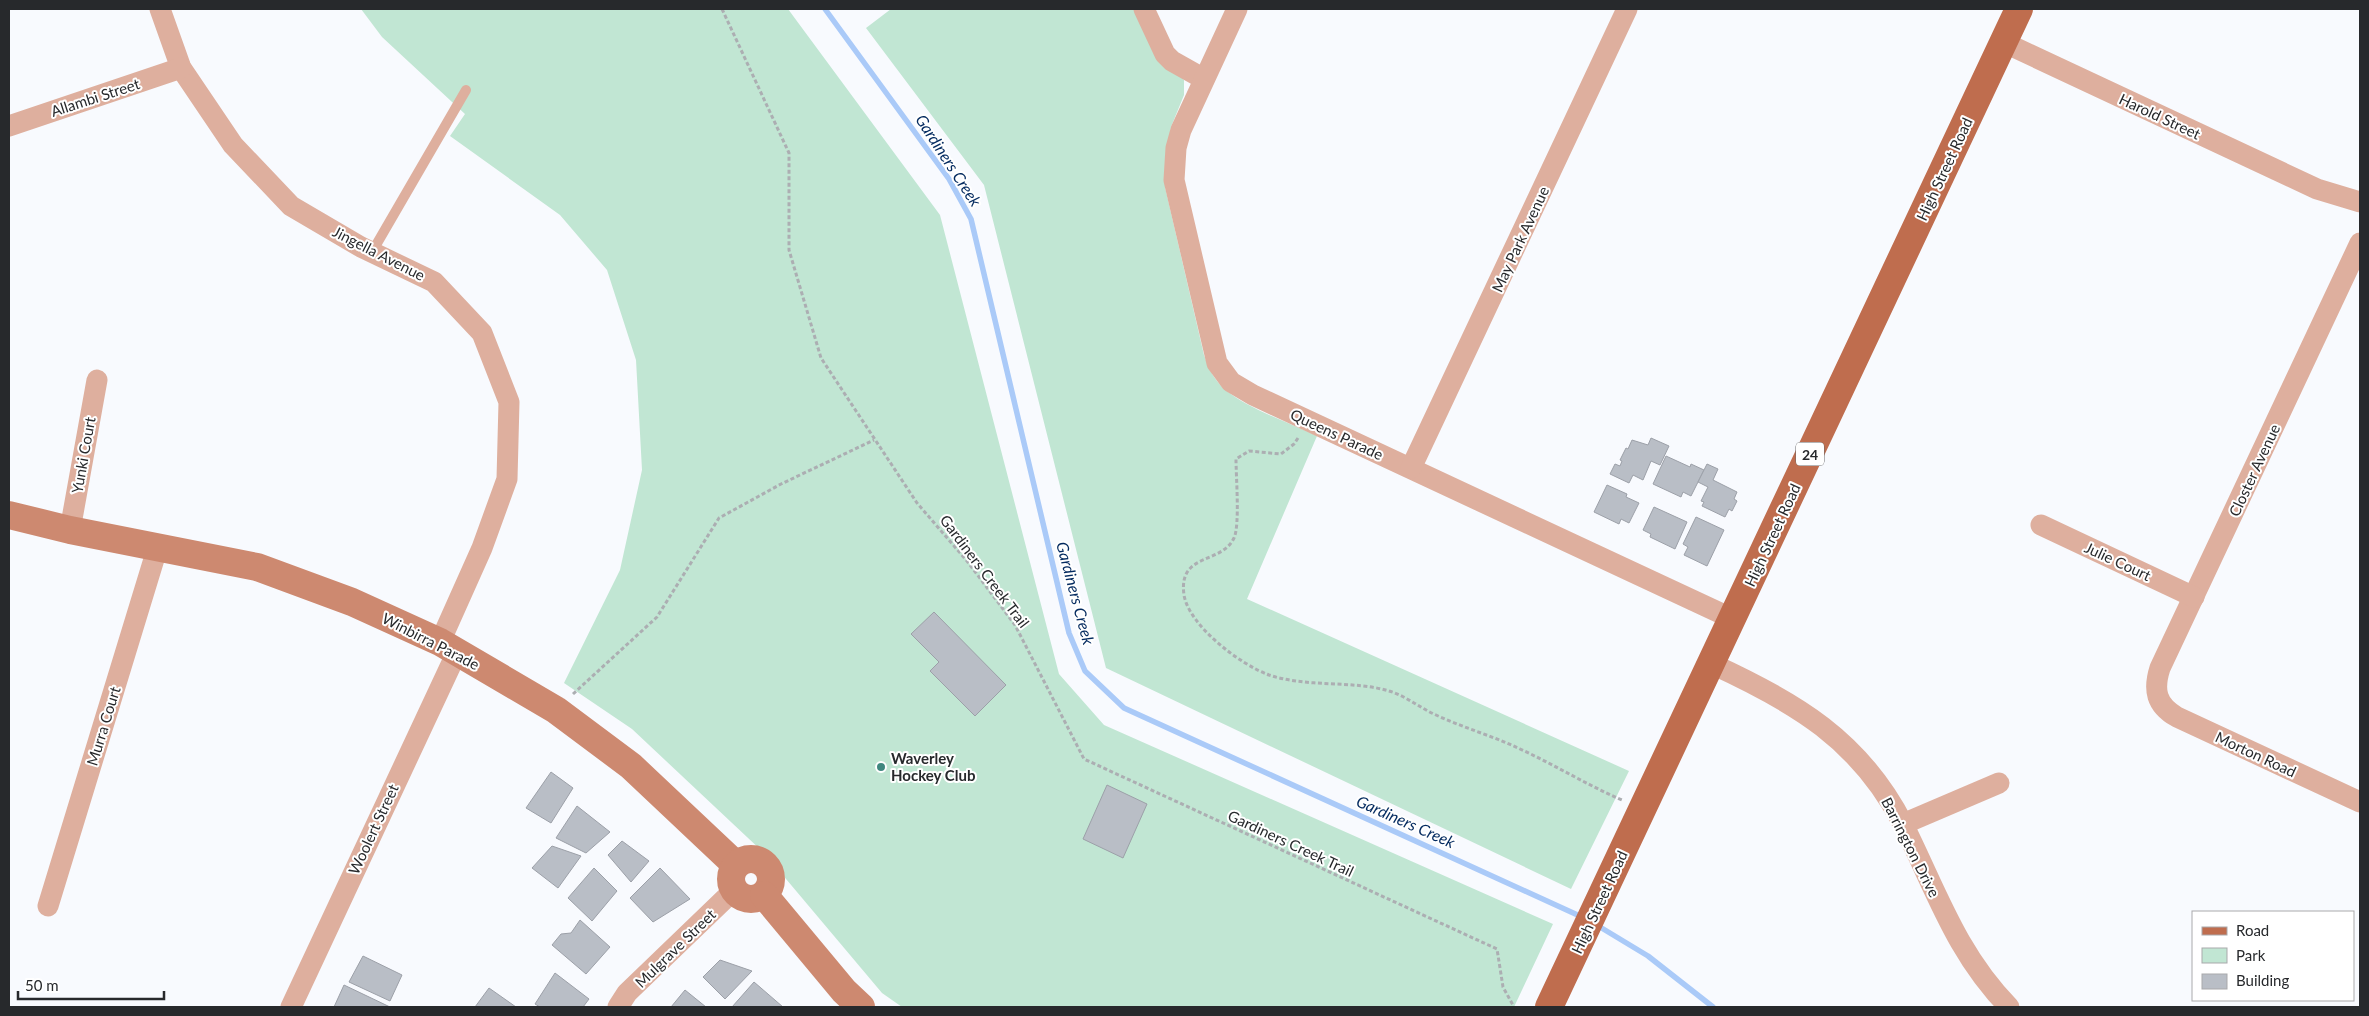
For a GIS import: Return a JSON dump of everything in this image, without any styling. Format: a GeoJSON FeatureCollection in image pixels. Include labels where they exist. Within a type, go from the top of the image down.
{"type":"FeatureCollection","features":[{"type":"Feature","properties":{"kind":"main road","name":"High Street Road"},"geometry":{"type":"LineString","coordinates":[[1549,1007],[2019,9]]}},
{"type":"Feature","properties":{"kind":"street","name":"Jingella Avenue"},"geometry":{"type":"LineString","coordinates":[[160,9],[181,68],[233,145],[291,206],[372,252],[434,282],[482,333],[509,402],[507,478],[448,647]]}},
{"type":"Feature","properties":{"kind":"street"},"geometry":{"type":"LineString","coordinates":[[1144,9],[1162,43],[1165,54],[1172,61],[1208,71]]}},
{"type":"Feature","properties":{"kind":"street","name":"Queens Parade"},"geometry":{"type":"LineString","coordinates":[[1237,9],[1181,130],[1176,148],[1174,180],[1213,348],[1223,374],[1231,382],[1253,395],[1733,618]]}},
{"type":"Feature","properties":{"kind":"street","name":"May Park Avenue"},"geometry":{"type":"LineString","coordinates":[[1411,468],[1627,9]]}},
{"type":"Feature","properties":{"kind":"street","name":"Harold Street"},"geometry":{"type":"LineString","coordinates":[[2003,42],[2317,189],[2360,202]]}},
{"type":"Feature","properties":{"kind":"street","name":"Allambi Street"},"geometry":{"type":"LineString","coordinates":[[9,126],[181,68]]}},
{"type":"Feature","properties":{"kind":"street","name":"Harold Street"},"geometry":{"type":"LineString","coordinates":[[2317,189],[2342,208],[2360,216]]}},
{"type":"Feature","properties":{"kind":"street","name":"Closter Avenue"},"geometry":{"type":"LineString","coordinates":[[2158,698],[2156,684],[2160,668],[2360,244]]}},
{"type":"Feature","properties":{"kind":"street","name":"Yunki Court"},"geometry":{"type":"LineString","coordinates":[[70,530],[97,380]]}},
{"type":"Feature","properties":{"kind":"street","name":"Winbirra Parade"},"geometry":{"type":"LineString","coordinates":[[9,514],[70,530],[257,567],[352,602],[448,647],[556,710],[631,766],[735,878]]}},
{"type":"Feature","properties":{"kind":"street","name":"Julie Court"},"geometry":{"type":"LineString","coordinates":[[2041,525],[2194,597]]}},
{"type":"Feature","properties":{"kind":"street","name":"Winbirra Parade"},"geometry":{"type":"LineString","coordinates":[[9,530],[70,530]]}},
{"type":"Feature","properties":{"kind":"street","name":"Murra Court"},"geometry":{"type":"LineString","coordinates":[[48,906],[158,546]]}},
{"type":"Feature","properties":{"kind":"street","name":"Woolert Street"},"geometry":{"type":"LineString","coordinates":[[290,1007],[448,647]]}},
{"type":"Feature","properties":{"kind":"street","name":"Barrington Drive"},"geometry":{"type":"LineString","coordinates":[[1712,664],[1774,693],[1822,725],[1873,778],[1903,824],[1955,935],[1975,966],[2009,1007]]}},
{"type":"Feature","properties":{"kind":"street","name":"Morton Road"},"geometry":{"type":"LineString","coordinates":[[2158,698],[2164,709],[2177,717],[2360,802]]}},
{"type":"Feature","properties":{"kind":"street"},"geometry":{"type":"LineString","coordinates":[[1903,824],[1999,784]]}},
{"type":"Feature","properties":{"kind":"street"},"geometry":{"type":"LineString","coordinates":[[749,858],[764,862],[769,868],[772,882],[764,895],[751,899],[745,898],[735,878],[749,858]]}},
{"type":"Feature","properties":{"kind":"street","name":"Mulgrave Street"},"geometry":{"type":"LineString","coordinates":[[618,1007],[627,993],[735,878]]}},
{"type":"Feature","properties":{"kind":"street"},"geometry":{"type":"LineString","coordinates":[[764,895],[844,991],[862,1007]]}},
{"type":"Feature","properties":{"kind":"lane"},"geometry":{"type":"LineString","coordinates":[[372,252],[466,90]]}},
{"type":"Feature","properties":{"kind":"path","name":"Gardiners Creek Trail"},"geometry":{"type":"LineString","coordinates":[[722,9],[789,153],[789,250],[821,358],[917,503],[967,561],[1015,625],[1084,759],[1497,949],[1504,987],[1514,1007]]}},
{"type":"Feature","properties":{"kind":"path"},"geometry":{"type":"LineString","coordinates":[[1308,420],[1294,444],[1281,454],[1249,451],[1236,460],[1236,533],[1225,551],[1196,561],[1185,575],[1184,595],[1193,618],[1224,649],[1269,675],[1305,682],[1389,691],[1433,714],[1519,748],[1619,799],[1643,808]]}},
{"type":"Feature","properties":{"kind":"path"},"geometry":{"type":"LineString","coordinates":[[556,710],[657,617],[719,518],[781,484],[874,440]]}},
{"type":"Feature","properties":{"kind":"green space"},"geometry":{"type":"Polygon","coordinates":[[[361,9],[788,9],[940,215],[1059,674],[1104,725],[1553,924],[1514,1007],[902,1007],[882,993],[765,854],[632,729],[564,683],[620,570],[642,470],[636,360],[607,270],[560,215],[450,136],[465,114],[382,37],[361,9]]]}},
{"type":"Feature","properties":{"kind":"green space"},"geometry":{"type":"Polygon","coordinates":[[[891,9],[1134,9],[1184,80],[1184,95],[1171,127],[1165,187],[1204,355],[1208,365],[1219,384],[1246,404],[1317,436],[1247,599],[1629,771],[1571,889],[1106,668],[984,185],[866,28],[891,9]]]}},
{"type":"Feature","properties":{"kind":"building"},"geometry":{"type":"Polygon","coordinates":[[[1651,438],[1669,446],[1660,465],[1651,461],[1643,480],[1633,475],[1629,483],[1610,474],[1615,464],[1620,466],[1622,461],[1620,460],[1632,440],[1648,445],[1651,438]]]}},
{"type":"Feature","properties":{"kind":"building"},"geometry":{"type":"Polygon","coordinates":[[[1666,456],[1690,467],[1691,464],[1704,470],[1691,496],[1683,492],[1681,497],[1653,484],[1666,456]]]}},
{"type":"Feature","properties":{"kind":"building"},"geometry":{"type":"Polygon","coordinates":[[[1707,464],[1718,469],[1713,480],[1737,492],[1734,499],[1737,501],[1732,511],[1729,509],[1725,517],[1702,506],[1704,502],[1701,501],[1708,487],[1698,482],[1707,464]]]}},
{"type":"Feature","properties":{"kind":"building"},"geometry":{"type":"Polygon","coordinates":[[[1607,485],[1627,494],[1626,497],[1639,503],[1629,523],[1621,519],[1619,524],[1594,512],[1607,485]]]}},
{"type":"Feature","properties":{"kind":"building"},"geometry":{"type":"Polygon","coordinates":[[[1654,507],[1687,522],[1675,549],[1650,537],[1651,534],[1643,530],[1654,507]]]}},
{"type":"Feature","properties":{"kind":"building"},"geometry":{"type":"Polygon","coordinates":[[[1696,517],[1724,530],[1707,566],[1684,555],[1688,547],[1683,544],[1696,517]]]}},
{"type":"Feature","properties":{"kind":"building"},"geometry":{"type":"Polygon","coordinates":[[[934,612],[1006,685],[975,716],[930,671],[939,662],[911,634],[934,612]]]}},
{"type":"Feature","properties":{"kind":"building"},"geometry":{"type":"Polygon","coordinates":[[[551,772],[573,788],[551,823],[526,808],[551,772]]]}},
{"type":"Feature","properties":{"kind":"building"},"geometry":{"type":"Polygon","coordinates":[[[1107,785],[1147,804],[1123,858],[1083,839],[1107,785]]]}},
{"type":"Feature","properties":{"kind":"building"},"geometry":{"type":"Polygon","coordinates":[[[577,806],[610,832],[586,853],[556,838],[577,806]]]}},
{"type":"Feature","properties":{"kind":"building"},"geometry":{"type":"Polygon","coordinates":[[[622,841],[649,861],[631,882],[608,855],[622,841]]]}},
{"type":"Feature","properties":{"kind":"building"},"geometry":{"type":"Polygon","coordinates":[[[552,846],[581,856],[558,888],[532,868],[552,846]]]}},
{"type":"Feature","properties":{"kind":"building"},"geometry":{"type":"Polygon","coordinates":[[[594,868],[617,891],[592,921],[568,898],[594,868]]]}},
{"type":"Feature","properties":{"kind":"building"},"geometry":{"type":"Polygon","coordinates":[[[660,868],[690,899],[653,922],[630,898],[660,868]]]}},
{"type":"Feature","properties":{"kind":"building"},"geometry":{"type":"Polygon","coordinates":[[[580,920],[610,947],[586,974],[552,945],[561,934],[571,933],[580,920]]]}},
{"type":"Feature","properties":{"kind":"building"},"geometry":{"type":"Polygon","coordinates":[[[363,956],[402,975],[390,1001],[349,982],[363,956]]]}},
{"type":"Feature","properties":{"kind":"building"},"geometry":{"type":"Polygon","coordinates":[[[720,960],[752,971],[725,999],[703,977],[720,960]]]}},
{"type":"Feature","properties":{"kind":"building"},"geometry":{"type":"Polygon","coordinates":[[[555,973],[589,999],[583,1007],[540,1007],[535,1004],[555,973]]]}},
{"type":"Feature","properties":{"kind":"building"},"geometry":{"type":"Polygon","coordinates":[[[754,982],[783,1007],[732,1007],[754,982]]]}},
{"type":"Feature","properties":{"kind":"building"},"geometry":{"type":"Polygon","coordinates":[[[344,985],[390,1007],[334,1007],[344,985]]]}},
{"type":"Feature","properties":{"kind":"building"},"geometry":{"type":"Polygon","coordinates":[[[489,988],[516,1007],[475,1007],[489,988]]]}},
{"type":"Feature","properties":{"kind":"building"},"geometry":{"type":"Polygon","coordinates":[[[685,990],[706,1007],[671,1007],[685,990]]]}},
{"type":"Feature","properties":{"kind":"waterway","name":"Gardiners Creek"},"geometry":{"type":"LineString","coordinates":[[825,9],[949,179],[971,219],[1069,633],[1085,671],[1124,708],[1582,917]]}},
{"type":"Feature","properties":{"kind":"waterway","name":"Gardiners Creek"},"geometry":{"type":"LineString","coordinates":[[1595,924],[1648,956],[1713,1007]]}},
{"type":"Feature","properties":{"kind":"place","name":"Waverley Hockey Club"},"geometry":{"type":"Point","coordinates":[881,767]}}]}
